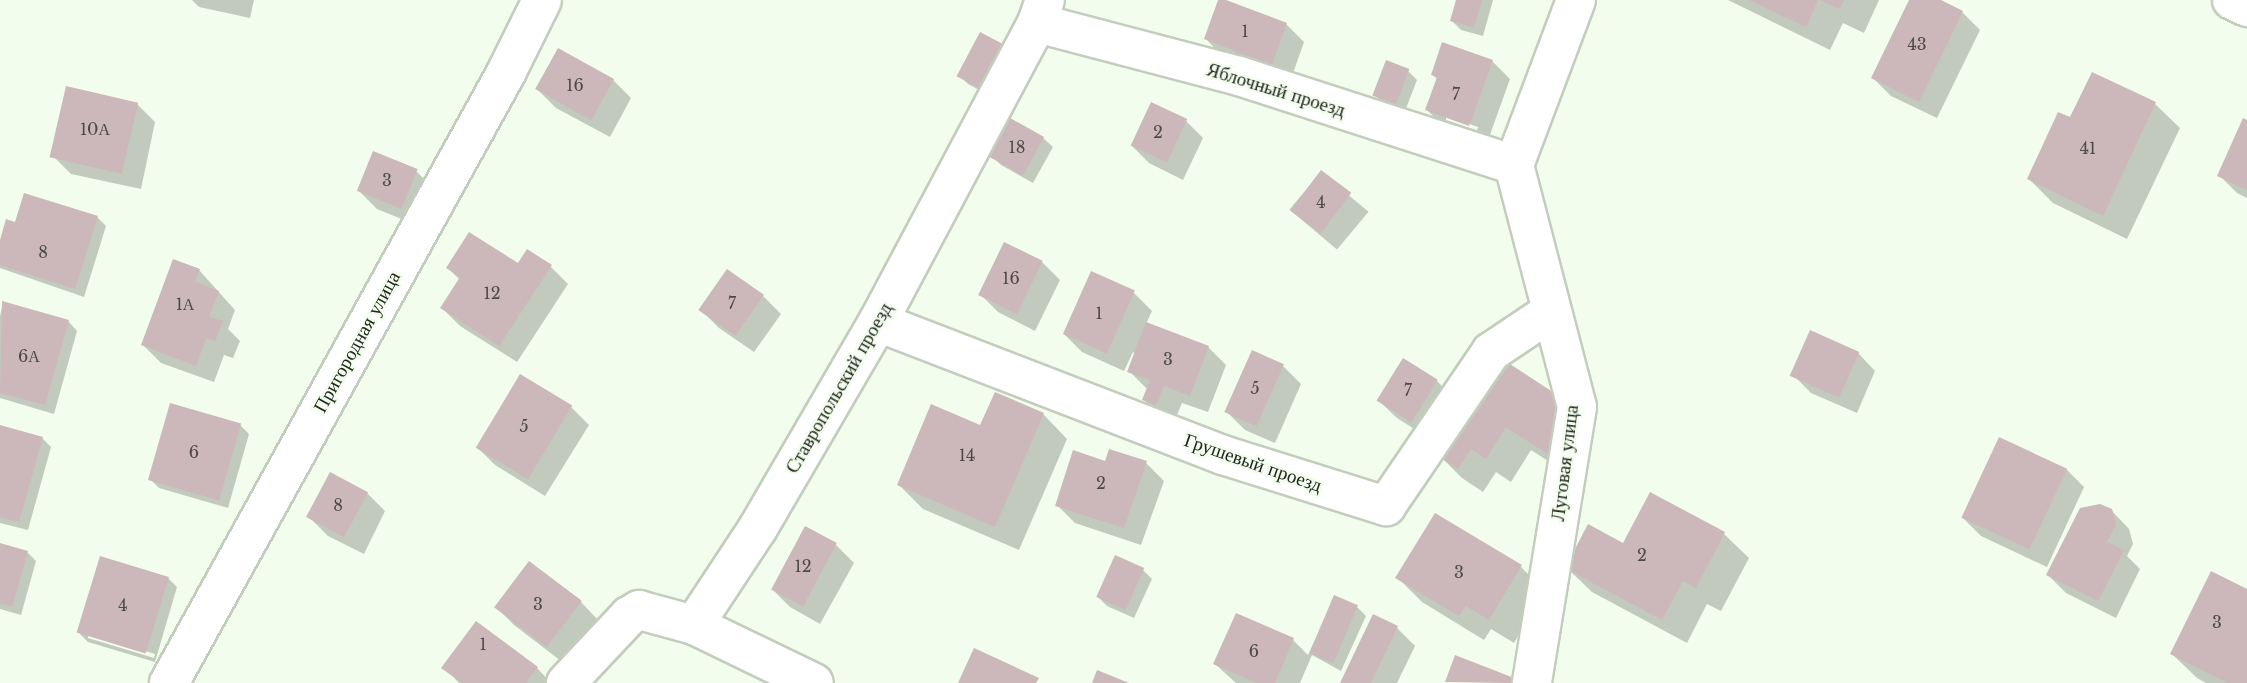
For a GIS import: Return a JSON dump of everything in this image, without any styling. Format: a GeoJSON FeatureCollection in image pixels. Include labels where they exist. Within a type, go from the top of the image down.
{"type":"FeatureCollection","features":[{"type":"Feature","properties":{"kind":"street","name":"Пригородная улица"},"geometry":{"type":"LineString","coordinates":[[169,683],[506,73],[542,0]]}},
{"type":"Feature","properties":{"kind":"street"},"geometry":{"type":"LineString","coordinates":[[1514,165],[1576,0]]}},
{"type":"Feature","properties":{"kind":"street"},"geometry":{"type":"LineString","coordinates":[[2232,0],[2247,7]]}},
{"type":"Feature","properties":{"kind":"street","name":"Яблочный проезд"},"geometry":{"type":"LineString","coordinates":[[1041,11],[1514,165]]}},
{"type":"Feature","properties":{"kind":"street","name":"Ставропольский проезд"},"geometry":{"type":"LineString","coordinates":[[694,625],[758,528],[878,322],[1041,11]]}},
{"type":"Feature","properties":{"kind":"street","name":"Луговая улица"},"geometry":{"type":"LineString","coordinates":[[1514,165],[1577,407],[1532,683]]}},
{"type":"Feature","properties":{"kind":"street","name":"Грушевый проезд"},"geometry":{"type":"LineString","coordinates":[[878,322],[1223,455],[1386,506],[1492,352],[1552,311]]}},
{"type":"Feature","properties":{"kind":"street"},"geometry":{"type":"LineString","coordinates":[[566,683],[629,617],[639,610],[694,625],[814,683]]}},
{"type":"Feature","properties":{"kind":"building"},"geometry":{"type":"Polygon","coordinates":[[[1218,0],[1226,0],[1287,23],[1269,73],[1232,60],[1236,51],[1204,39],[1218,0]]]}},
{"type":"Feature","properties":{"kind":"building"},"geometry":{"type":"Polygon","coordinates":[[[1456,0],[1482,0],[1474,28],[1450,21],[1456,0]]]}},
{"type":"Feature","properties":{"kind":"building"},"geometry":{"type":"Polygon","coordinates":[[[1749,0],[1818,0],[1806,27],[1749,0]]]}},
{"type":"Feature","properties":{"kind":"building"},"geometry":{"type":"Polygon","coordinates":[[[1820,0],[1844,0],[1839,9],[1820,0]]]}},
{"type":"Feature","properties":{"kind":"building"},"geometry":{"type":"Polygon","coordinates":[[[1909,0],[1941,0],[1963,11],[1919,102],[1871,78],[1909,0]]]}},
{"type":"Feature","properties":{"kind":"building"},"geometry":{"type":"Polygon","coordinates":[[[980,32],[1006,46],[983,90],[957,76],[980,32]]]}},
{"type":"Feature","properties":{"kind":"building"},"geometry":{"type":"Polygon","coordinates":[[[1442,42],[1493,60],[1469,126],[1425,110],[1437,77],[1431,75],[1442,42]]]}},
{"type":"Feature","properties":{"kind":"building"},"geometry":{"type":"Polygon","coordinates":[[[558,48],[614,79],[591,120],[535,89],[558,48]]]}},
{"type":"Feature","properties":{"kind":"building"},"geometry":{"type":"Polygon","coordinates":[[[1386,60],[1409,69],[1396,104],[1372,95],[1386,60]]]}},
{"type":"Feature","properties":{"kind":"building"},"geometry":{"type":"Polygon","coordinates":[[[2092,72],[2156,102],[2103,216],[2027,179],[2058,112],[2070,117],[2092,72]]]}},
{"type":"Feature","properties":{"kind":"building"},"geometry":{"type":"Polygon","coordinates":[[[66,86],[138,103],[122,174],[50,157],[66,86]]]}},
{"type":"Feature","properties":{"kind":"building"},"geometry":{"type":"Polygon","coordinates":[[[1151,102],[1187,119],[1167,162],[1131,146],[1151,102]]]}},
{"type":"Feature","properties":{"kind":"building"},"geometry":{"type":"Polygon","coordinates":[[[1010,118],[1044,137],[1023,175],[989,156],[1010,118]]]}},
{"type":"Feature","properties":{"kind":"building"},"geometry":{"type":"Polygon","coordinates":[[[2243,118],[2247,120],[2247,190],[2217,176],[2243,118]]]}},
{"type":"Feature","properties":{"kind":"building"},"geometry":{"type":"Polygon","coordinates":[[[373,151],[418,169],[401,209],[357,191],[373,151]]]}},
{"type":"Feature","properties":{"kind":"building"},"geometry":{"type":"Polygon","coordinates":[[[1321,170],[1351,193],[1321,234],[1290,211],[1321,170]]]}},
{"type":"Feature","properties":{"kind":"building"},"geometry":{"type":"Polygon","coordinates":[[[24,193],[98,216],[75,289],[0,265],[0,240],[6,219],[15,222],[24,193]]]}},
{"type":"Feature","properties":{"kind":"building"},"geometry":{"type":"Polygon","coordinates":[[[469,232],[518,263],[527,249],[552,265],[499,346],[440,308],[460,277],[446,268],[469,232]]]}},
{"type":"Feature","properties":{"kind":"building"},"geometry":{"type":"Polygon","coordinates":[[[1004,242],[1043,261],[1017,314],[978,295],[1004,242]]]}},
{"type":"Feature","properties":{"kind":"building"},"geometry":{"type":"Polygon","coordinates":[[[173,259],[200,269],[195,282],[219,291],[209,317],[223,321],[215,341],[206,338],[196,366],[141,345],[173,259]]]}},
{"type":"Feature","properties":{"kind":"building"},"geometry":{"type":"Polygon","coordinates":[[[727,269],[764,295],[735,336],[698,310],[727,269]]]}},
{"type":"Feature","properties":{"kind":"building"},"geometry":{"type":"Polygon","coordinates":[[[1091,271],[1135,291],[1107,354],[1063,334],[1091,271]]]}},
{"type":"Feature","properties":{"kind":"building"},"geometry":{"type":"Polygon","coordinates":[[[2,301],[69,320],[45,405],[0,393],[2,301]]]}},
{"type":"Feature","properties":{"kind":"building"},"geometry":{"type":"Polygon","coordinates":[[[1146,322],[1209,346],[1190,396],[1164,386],[1156,405],[1142,400],[1150,380],[1127,372],[1146,322]]]}},
{"type":"Feature","properties":{"kind":"building"},"geometry":{"type":"Polygon","coordinates":[[[1810,330],[1859,352],[1839,398],[1790,376],[1810,330]]]}},
{"type":"Feature","properties":{"kind":"building"},"geometry":{"type":"Polygon","coordinates":[[[1252,350],[1284,364],[1256,426],[1224,412],[1252,350]]]}},
{"type":"Feature","properties":{"kind":"building"},"geometry":{"type":"Polygon","coordinates":[[[1499,357],[1568,402],[1557,460],[1506,427],[1486,459],[1471,449],[1458,469],[1435,454],[1499,357]]]}},
{"type":"Feature","properties":{"kind":"building"},"geometry":{"type":"Polygon","coordinates":[[[1403,358],[1438,380],[1411,422],[1377,400],[1403,358]]]}},
{"type":"Feature","properties":{"kind":"building"},"geometry":{"type":"Polygon","coordinates":[[[520,374],[572,405],[528,479],[476,448],[520,374]]]}},
{"type":"Feature","properties":{"kind":"building"},"geometry":{"type":"Polygon","coordinates":[[[995,392],[1044,413],[995,527],[897,485],[931,404],[980,425],[995,392]]]}},
{"type":"Feature","properties":{"kind":"building"},"geometry":{"type":"Polygon","coordinates":[[[170,403],[241,423],[219,500],[148,480],[170,403]]]}},
{"type":"Feature","properties":{"kind":"building"},"geometry":{"type":"Polygon","coordinates":[[[0,425],[43,437],[19,522],[0,517],[0,425]]]}},
{"type":"Feature","properties":{"kind":"building"},"geometry":{"type":"Polygon","coordinates":[[[1999,437],[2067,469],[2029,549],[1961,518],[1999,437]]]}},
{"type":"Feature","properties":{"kind":"building"},"geometry":{"type":"Polygon","coordinates":[[[1109,449],[1147,461],[1124,528],[1055,506],[1073,450],[1105,461],[1109,449]]]}},
{"type":"Feature","properties":{"kind":"building"},"geometry":{"type":"Polygon","coordinates":[[[330,472],[368,492],[344,537],[306,517],[330,472]]]}},
{"type":"Feature","properties":{"kind":"building"},"geometry":{"type":"Polygon","coordinates":[[[1650,492],[1725,532],[1696,588],[1683,581],[1662,620],[1565,568],[1588,524],[1623,543],[1650,492]]]}},
{"type":"Feature","properties":{"kind":"building"},"geometry":{"type":"Polygon","coordinates":[[[2100,504],[2112,509],[2116,525],[2107,542],[2124,550],[2098,601],[2046,575],[2080,508],[2100,504]]]}},
{"type":"Feature","properties":{"kind":"building"},"geometry":{"type":"Polygon","coordinates":[[[1435,513],[1522,565],[1489,620],[1466,606],[1459,616],[1395,578],[1435,513]]]}},
{"type":"Feature","properties":{"kind":"building"},"geometry":{"type":"Polygon","coordinates":[[[805,526],[837,543],[803,606],[771,590],[805,526]]]}},
{"type":"Feature","properties":{"kind":"building"},"geometry":{"type":"Polygon","coordinates":[[[0,543],[28,551],[12,607],[0,603],[0,543]]]}},
{"type":"Feature","properties":{"kind":"building"},"geometry":{"type":"Polygon","coordinates":[[[1115,555],[1144,568],[1126,610],[1096,597],[1115,555]]]}},
{"type":"Feature","properties":{"kind":"building"},"geometry":{"type":"Polygon","coordinates":[[[100,556],[169,577],[145,654],[77,633],[100,556]]]}},
{"type":"Feature","properties":{"kind":"building"},"geometry":{"type":"Polygon","coordinates":[[[529,561],[582,601],[547,647],[494,607],[529,561]]]}},
{"type":"Feature","properties":{"kind":"building"},"geometry":{"type":"Polygon","coordinates":[[[2211,571],[2247,589],[2247,683],[2228,683],[2170,654],[2211,571]]]}},
{"type":"Feature","properties":{"kind":"building"},"geometry":{"type":"Polygon","coordinates":[[[1334,595],[1358,605],[1333,663],[1309,653],[1334,595]]]}},
{"type":"Feature","properties":{"kind":"building"},"geometry":{"type":"Polygon","coordinates":[[[1236,613],[1294,638],[1275,683],[1257,683],[1213,664],[1236,613]]]}},
{"type":"Feature","properties":{"kind":"building"},"geometry":{"type":"Polygon","coordinates":[[[1373,614],[1398,626],[1371,683],[1340,683],[1373,614]]]}},
{"type":"Feature","properties":{"kind":"building"},"geometry":{"type":"Polygon","coordinates":[[[476,621],[538,667],[526,683],[462,683],[441,668],[476,621]]]}},
{"type":"Feature","properties":{"kind":"building"},"geometry":{"type":"Polygon","coordinates":[[[974,648],[1039,678],[1036,683],[958,683],[974,648]]]}},
{"type":"Feature","properties":{"kind":"building"},"geometry":{"type":"Polygon","coordinates":[[[1455,655],[1514,678],[1512,683],[1445,682],[1455,655]]]}},
{"type":"Feature","properties":{"kind":"building"},"geometry":{"type":"Polygon","coordinates":[[[1097,670],[1129,683],[1092,683],[1097,670]]]}}]}
